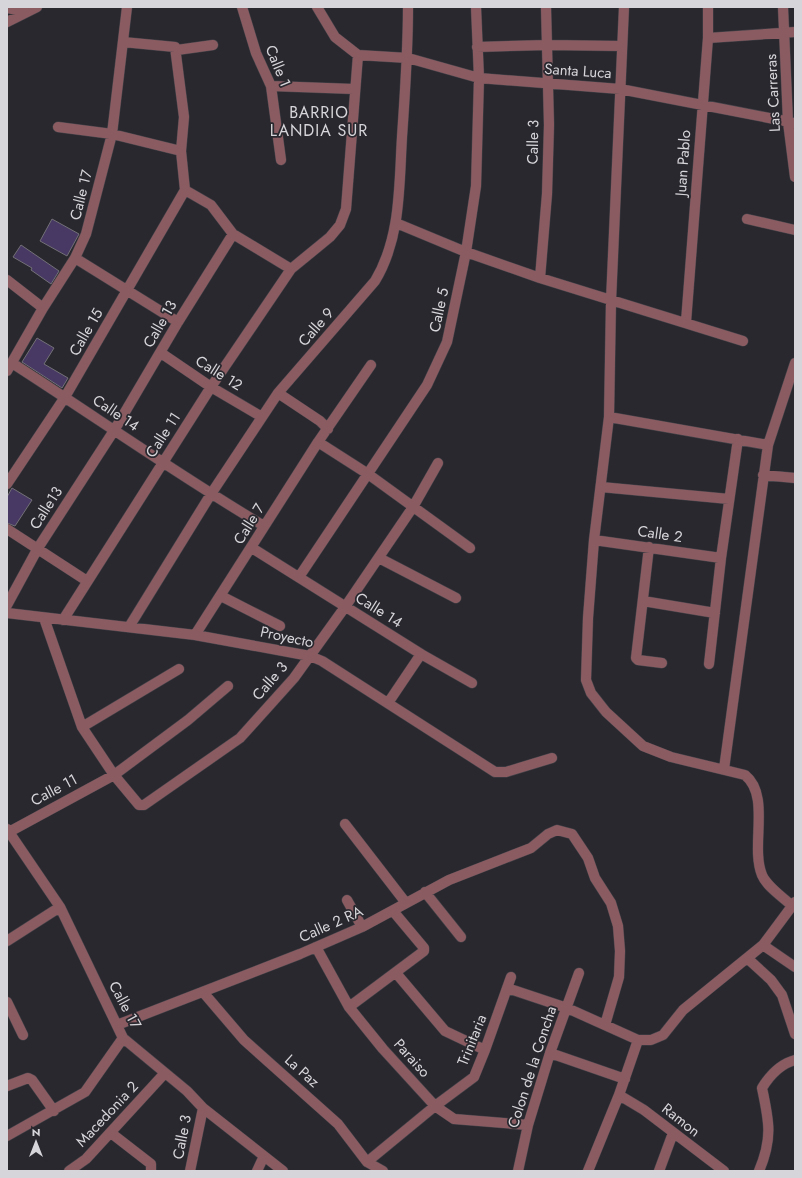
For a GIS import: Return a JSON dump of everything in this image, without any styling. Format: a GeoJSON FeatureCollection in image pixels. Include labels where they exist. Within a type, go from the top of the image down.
{"type":"FeatureCollection","features":[{"type":"Feature","properties":{"kind":"street"},"geometry":{"type":"LineString","coordinates":[[7,22],[24,12],[37,7]]}},
{"type":"Feature","properties":{"kind":"street","name":"Calle 17"},"geometry":{"type":"LineString","coordinates":[[9,367],[74,258],[88,229],[112,134],[128,7]]}},
{"type":"Feature","properties":{"kind":"street","name":"Calle 1"},"geometry":{"type":"LineString","coordinates":[[242,7],[256,53],[271,86],[275,100],[281,160]]}},
{"type":"Feature","properties":{"kind":"street"},"geometry":{"type":"LineString","coordinates":[[317,7],[335,37],[358,55]]}},
{"type":"Feature","properties":{"kind":"street","name":"Calle 9"},"geometry":{"type":"LineString","coordinates":[[129,627],[211,494],[278,394],[375,281],[385,265],[396,223],[408,58],[408,7]]}},
{"type":"Feature","properties":{"kind":"street","name":"Calle 5"},"geometry":{"type":"LineString","coordinates":[[299,577],[427,384],[447,342],[466,252],[476,186],[479,78],[476,7]]}},
{"type":"Feature","properties":{"kind":"street","name":"Calle 3"},"geometry":{"type":"LineString","coordinates":[[540,278],[547,194],[549,84],[546,7]]}},
{"type":"Feature","properties":{"kind":"street"},"geometry":{"type":"LineString","coordinates":[[508,988],[567,1008],[606,1024],[638,1040],[651,1040],[663,1035],[683,1010],[763,945],[793,904],[762,876],[759,862],[757,793],[751,780],[745,775],[671,757],[643,746],[606,712],[591,693],[586,680],[588,618],[594,540],[609,417],[611,301],[624,7]]}},
{"type":"Feature","properties":{"kind":"street","name":"Juan Pablo"},"geometry":{"type":"LineString","coordinates":[[686,322],[708,38],[708,7]]}},
{"type":"Feature","properties":{"kind":"street","name":"Las Carreras"},"geometry":{"type":"LineString","coordinates":[[783,7],[790,32],[795,177]]}},
{"type":"Feature","properties":{"kind":"street"},"geometry":{"type":"LineString","coordinates":[[7,8],[24,12]]}},
{"type":"Feature","properties":{"kind":"street"},"geometry":{"type":"LineString","coordinates":[[708,38],[790,32]]}},
{"type":"Feature","properties":{"kind":"street"},"geometry":{"type":"LineString","coordinates":[[123,42],[172,46],[177,50],[213,46]]}},
{"type":"Feature","properties":{"kind":"street"},"geometry":{"type":"LineString","coordinates":[[477,47],[547,45],[622,46]]}},
{"type":"Feature","properties":{"kind":"street"},"geometry":{"type":"LineString","coordinates":[[177,50],[184,117],[181,151],[185,190],[211,206],[233,234],[291,269]]}},
{"type":"Feature","properties":{"kind":"street","name":"Santa Luca"},"geometry":{"type":"LineString","coordinates":[[358,55],[408,58],[479,78],[620,89],[792,123]]}},
{"type":"Feature","properties":{"kind":"street","name":"Calle 11"},"geometry":{"type":"LineString","coordinates":[[63,620],[212,387],[291,269],[330,237],[340,225],[346,208],[354,89],[358,55]]}},
{"type":"Feature","properties":{"kind":"street"},"geometry":{"type":"LineString","coordinates":[[271,86],[354,89]]}},
{"type":"Feature","properties":{"kind":"street"},"geometry":{"type":"LineString","coordinates":[[58,127],[112,134],[181,151]]}},
{"type":"Feature","properties":{"kind":"street","name":"Calle 15"},"geometry":{"type":"LineString","coordinates":[[7,484],[65,397],[185,190]]}},
{"type":"Feature","properties":{"kind":"street"},"geometry":{"type":"LineString","coordinates":[[747,219],[795,230]]}},
{"type":"Feature","properties":{"kind":"street"},"geometry":{"type":"LineString","coordinates":[[396,223],[466,252],[540,278],[744,341]]}},
{"type":"Feature","properties":{"kind":"street","name":"Calle 13"},"geometry":{"type":"LineString","coordinates":[[115,429],[178,322],[233,234]]}},
{"type":"Feature","properties":{"kind":"street"},"geometry":{"type":"LineString","coordinates":[[74,258],[178,322]]}},
{"type":"Feature","properties":{"kind":"street"},"geometry":{"type":"LineString","coordinates":[[7,280],[43,308]]}},
{"type":"Feature","properties":{"kind":"street","name":"Calle 12"},"geometry":{"type":"LineString","coordinates":[[161,353],[212,387],[262,417]]}},
{"type":"Feature","properties":{"kind":"street"},"geometry":{"type":"LineString","coordinates":[[724,769],[768,445],[795,363]]}},
{"type":"Feature","properties":{"kind":"street","name":"Calle 7"},"geometry":{"type":"LineString","coordinates":[[195,635],[252,548],[264,526],[318,442],[371,365]]}},
{"type":"Feature","properties":{"kind":"street","name":"Calle 14"},"geometry":{"type":"LineString","coordinates":[[9,367],[65,397],[115,429],[162,464],[264,526]]}},
{"type":"Feature","properties":{"kind":"street"},"geometry":{"type":"LineString","coordinates":[[278,394],[320,421],[328,429]]}},
{"type":"Feature","properties":{"kind":"street"},"geometry":{"type":"LineString","coordinates":[[609,417],[768,445]]}},
{"type":"Feature","properties":{"kind":"street","name":"Calle13"},"geometry":{"type":"LineString","coordinates":[[7,605],[38,548],[115,429]]}},
{"type":"Feature","properties":{"kind":"street"},"geometry":{"type":"LineString","coordinates":[[709,664],[721,558],[738,440]]}},
{"type":"Feature","properties":{"kind":"street"},"geometry":{"type":"LineString","coordinates":[[318,442],[368,474],[470,548]]}},
{"type":"Feature","properties":{"kind":"street","name":"Calle 3"},"geometry":{"type":"LineString","coordinates":[[114,775],[139,805],[144,805],[240,738],[294,678],[310,656],[413,507],[438,464]]}},
{"type":"Feature","properties":{"kind":"street"},"geometry":{"type":"LineString","coordinates":[[763,475],[795,478]]}},
{"type":"Feature","properties":{"kind":"street"},"geometry":{"type":"LineString","coordinates":[[601,487],[729,499]]}},
{"type":"Feature","properties":{"kind":"street"},"geometry":{"type":"LineString","coordinates":[[7,529],[87,581]]}},
{"type":"Feature","properties":{"kind":"street","name":"Calle 2"},"geometry":{"type":"LineString","coordinates":[[594,540],[721,558]]}},
{"type":"Feature","properties":{"kind":"street"},"geometry":{"type":"LineString","coordinates":[[649,547],[636,659],[662,663]]}},
{"type":"Feature","properties":{"kind":"street","name":"Calle 14"},"geometry":{"type":"LineString","coordinates":[[252,548],[421,654],[472,683]]}},
{"type":"Feature","properties":{"kind":"street"},"geometry":{"type":"LineString","coordinates":[[379,558],[456,598]]}},
{"type":"Feature","properties":{"kind":"street"},"geometry":{"type":"LineString","coordinates":[[221,596],[280,626]]}},
{"type":"Feature","properties":{"kind":"street"},"geometry":{"type":"LineString","coordinates":[[642,602],[715,613]]}},
{"type":"Feature","properties":{"kind":"street","name":"Proyecto"},"geometry":{"type":"LineString","coordinates":[[7,613],[195,635],[310,656],[322,661],[495,772],[506,772],[552,758]]}},
{"type":"Feature","properties":{"kind":"street"},"geometry":{"type":"LineString","coordinates":[[44,618],[82,727],[114,775]]}},
{"type":"Feature","properties":{"kind":"street"},"geometry":{"type":"LineString","coordinates":[[388,703],[421,654]]}},
{"type":"Feature","properties":{"kind":"street"},"geometry":{"type":"LineString","coordinates":[[82,727],[179,669]]}},
{"type":"Feature","properties":{"kind":"street","name":"Calle 11"},"geometry":{"type":"LineString","coordinates":[[8,830],[114,775],[188,720],[228,686]]}},
{"type":"Feature","properties":{"kind":"street"},"geometry":{"type":"LineString","coordinates":[[345,824],[406,903]]}},
{"type":"Feature","properties":{"kind":"street","name":"Calle 17"},"geometry":{"type":"LineString","coordinates":[[8,830],[60,907],[123,1038],[187,1092],[203,1108],[283,1171]]}},
{"type":"Feature","properties":{"kind":"street","name":"Calle 2 RA"},"geometry":{"type":"LineString","coordinates":[[117,1025],[316,947],[362,927],[449,880],[531,848],[548,834],[557,830],[572,834],[588,858],[595,878],[611,904],[616,921],[620,951],[619,977],[606,1024]]}},
{"type":"Feature","properties":{"kind":"street"},"geometry":{"type":"LineString","coordinates":[[425,892],[461,937]]}},
{"type":"Feature","properties":{"kind":"street"},"geometry":{"type":"LineString","coordinates":[[347,900],[362,927]]}},
{"type":"Feature","properties":{"kind":"street"},"geometry":{"type":"LineString","coordinates":[[7,941],[60,907]]}},
{"type":"Feature","properties":{"kind":"street"},"geometry":{"type":"LineString","coordinates":[[349,1007],[396,973],[424,950],[393,911]]}},
{"type":"Feature","properties":{"kind":"street"},"geometry":{"type":"LineString","coordinates":[[763,945],[795,967]]}},
{"type":"Feature","properties":{"kind":"street","name":"Paraiso"},"geometry":{"type":"LineString","coordinates":[[316,947],[349,1007],[383,1048],[435,1106],[454,1119],[528,1125]]}},
{"type":"Feature","properties":{"kind":"street"},"geometry":{"type":"LineString","coordinates":[[747,958],[771,980],[782,995],[795,1034]]}},
{"type":"Feature","properties":{"kind":"street"},"geometry":{"type":"LineString","coordinates":[[396,973],[446,1031],[485,1050]]}},
{"type":"Feature","properties":{"kind":"street","name":"Colon de la Concha"},"geometry":{"type":"LineString","coordinates":[[518,1171],[528,1125],[550,1053],[579,973]]}},
{"type":"Feature","properties":{"kind":"street","name":"Trinitaria"},"geometry":{"type":"LineString","coordinates":[[367,1162],[435,1106],[474,1077],[511,977]]}},
{"type":"Feature","properties":{"kind":"street","name":"La Paz"},"geometry":{"type":"LineString","coordinates":[[203,992],[244,1040],[338,1124],[367,1162],[383,1171]]}},
{"type":"Feature","properties":{"kind":"street"},"geometry":{"type":"LineString","coordinates":[[7,1002],[23,1035]]}},
{"type":"Feature","properties":{"kind":"street"},"geometry":{"type":"LineString","coordinates":[[7,1136],[54,1111],[85,1092],[123,1038]]}},
{"type":"Feature","properties":{"kind":"street"},"geometry":{"type":"LineString","coordinates":[[588,1171],[625,1079],[638,1040]]}},
{"type":"Feature","properties":{"kind":"street"},"geometry":{"type":"LineString","coordinates":[[550,1053],[625,1079]]}},
{"type":"Feature","properties":{"kind":"street"},"geometry":{"type":"LineString","coordinates":[[759,1171],[766,1156],[770,1130],[762,1088],[768,1078],[784,1063],[795,1060]]}},
{"type":"Feature","properties":{"kind":"street","name":"Macedonia 2"},"geometry":{"type":"LineString","coordinates":[[69,1171],[86,1159],[164,1074]]}},
{"type":"Feature","properties":{"kind":"street"},"geometry":{"type":"LineString","coordinates":[[7,1086],[28,1078],[32,1080],[54,1111]]}},
{"type":"Feature","properties":{"kind":"street","name":"Ramon"},"geometry":{"type":"LineString","coordinates":[[619,1094],[644,1110],[724,1171]]}},
{"type":"Feature","properties":{"kind":"street","name":"Calle 3"},"geometry":{"type":"LineString","coordinates":[[190,1171],[203,1108]]}},
{"type":"Feature","properties":{"kind":"street"},"geometry":{"type":"LineString","coordinates":[[111,1133],[151,1164],[151,1171]]}},
{"type":"Feature","properties":{"kind":"street"},"geometry":{"type":"LineString","coordinates":[[659,1171],[674,1133]]}},
{"type":"Feature","properties":{"kind":"street"},"geometry":{"type":"LineString","coordinates":[[258,1171],[264,1156]]}},
{"type":"Feature","properties":{"kind":"building"},"geometry":{"type":"Polygon","coordinates":[[[52,219],[79,234],[67,256],[40,241],[52,219]]]}},
{"type":"Feature","properties":{"kind":"building"},"geometry":{"type":"Polygon","coordinates":[[[21,245],[59,271],[51,284],[31,270],[32,268],[13,257],[21,245]]]}},
{"type":"Feature","properties":{"kind":"building"},"geometry":{"type":"Polygon","coordinates":[[[37,338],[54,348],[44,364],[68,378],[62,388],[22,362],[37,338]]]}},
{"type":"Feature","properties":{"kind":"building"},"geometry":{"type":"Polygon","coordinates":[[[12,488],[32,500],[15,526],[7,523],[7,497],[12,488]]]}},
{"type":"Feature","properties":{"kind":"district","name":"BARRIO LANDIA SUR"},"geometry":{"type":"Point","coordinates":[319,121]}}]}
